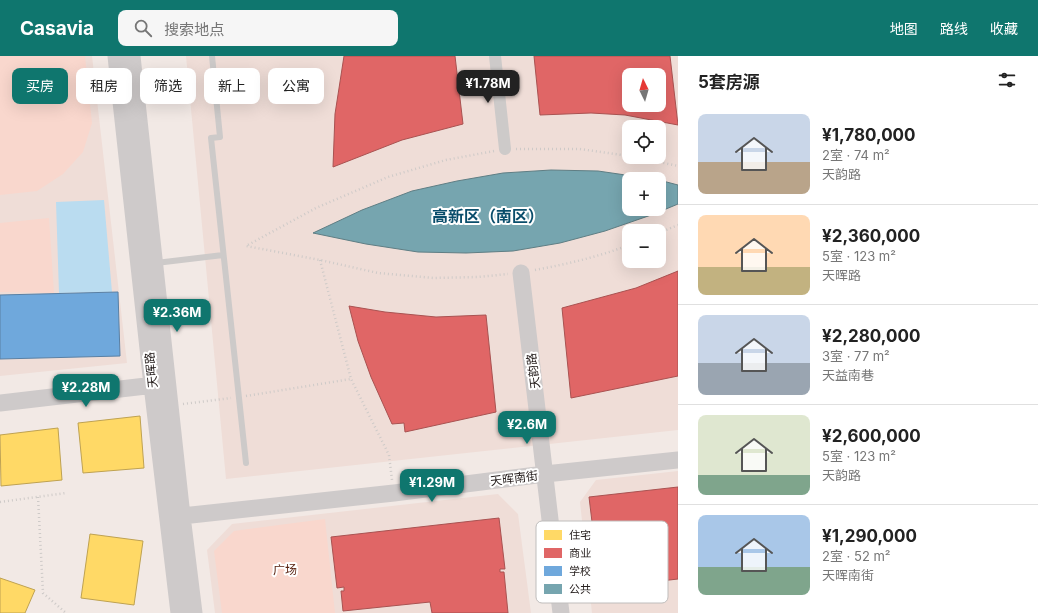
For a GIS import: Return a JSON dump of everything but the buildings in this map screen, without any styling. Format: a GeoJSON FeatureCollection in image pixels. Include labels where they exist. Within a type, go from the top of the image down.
{"type":"FeatureCollection","features":[{"type":"Feature","properties":{"kind":"street","name":"天晖路"},"geometry":{"type":"LineString","coordinates":[[116,56],[160,385],[170,405],[194,613]]}},
{"type":"Feature","properties":{"kind":"street","name":"天晖路"},"geometry":{"type":"LineString","coordinates":[[132,56],[155,263],[160,385],[179,613]]}},
{"type":"Feature","properties":{"kind":"street"},"geometry":{"type":"LineString","coordinates":[[495,56],[505,149]]}},
{"type":"Feature","properties":{"kind":"street","name":"天韵路"},"geometry":{"type":"LineString","coordinates":[[521,273],[550,521]]}},
{"type":"Feature","properties":{"kind":"street"},"geometry":{"type":"LineString","coordinates":[[0,403],[160,385]]}},
{"type":"Feature","properties":{"kind":"street","name":"天晖南街"},"geometry":{"type":"LineString","coordinates":[[182,516],[678,460]]}},
{"type":"Feature","properties":{"kind":"street","name":"天韵路"},"geometry":{"type":"LineString","coordinates":[[560,603],[561,613]]}},
{"type":"Feature","properties":{"kind":"lane"},"geometry":{"type":"LineString","coordinates":[[212,56],[220,137],[211,138],[246,463]]}},
{"type":"Feature","properties":{"kind":"lane"},"geometry":{"type":"LineString","coordinates":[[155,263],[223,254]]}},
{"type":"Feature","properties":{"kind":"path"},"geometry":{"type":"LineString","coordinates":[[622,155],[580,149],[505,149],[446,160],[388,177],[316,208],[246,246],[378,273],[434,278],[478,277],[521,273],[573,262],[622,248]]}},
{"type":"Feature","properties":{"kind":"path"},"geometry":{"type":"LineString","coordinates":[[666,163],[678,166]]}},
{"type":"Feature","properties":{"kind":"path"},"geometry":{"type":"LineString","coordinates":[[666,230],[678,225]]}},
{"type":"Feature","properties":{"kind":"path"},"geometry":{"type":"LineString","coordinates":[[320,260],[351,378],[389,455],[394,493]]}},
{"type":"Feature","properties":{"kind":"path"},"geometry":{"type":"LineString","coordinates":[[170,405],[239,397],[351,378]]}},
{"type":"Feature","properties":{"kind":"path"},"geometry":{"type":"LineString","coordinates":[[0,502],[66,493]]}},
{"type":"Feature","properties":{"kind":"path"},"geometry":{"type":"LineString","coordinates":[[38,497],[43,593],[66,613]]}},
{"type":"Feature","properties":{"kind":"shaded area"},"geometry":{"type":"Polygon","coordinates":[[[0,56],[92,56],[93,68],[76,68],[76,104],[97,104],[127,363],[0,376],[0,56]]]}},
{"type":"Feature","properties":{"kind":"shaded area"},"geometry":{"type":"Polygon","coordinates":[[[186,56],[678,56],[678,430],[226,479],[191,104],[196,104],[196,68],[187,68],[186,56]]]}},
{"type":"Feature","properties":{"kind":"shaded area"},"geometry":{"type":"Polygon","coordinates":[[[678,471],[678,613],[592,613],[591,603],[668,603],[668,521],[582,521],[580,502],[596,480],[678,471]]]}},
{"type":"Feature","properties":{"kind":"shaded area"},"geometry":{"type":"Polygon","coordinates":[[[498,494],[518,514],[531,613],[215,613],[207,550],[232,524],[498,494]]]}},
{"type":"Feature","properties":{"kind":"green space"},"geometry":{"type":"Polygon","coordinates":[[[0,56],[85,56],[86,68],[76,68],[76,104],[90,104],[92,123],[83,152],[63,174],[37,191],[0,195],[0,56]]]}},
{"type":"Feature","properties":{"kind":"green space"},"geometry":{"type":"Polygon","coordinates":[[[49,218],[54,293],[0,292],[0,223],[49,218]]]}},
{"type":"Feature","properties":{"kind":"green space","name":"广场"},"geometry":{"type":"Polygon","coordinates":[[[325,519],[335,613],[222,613],[214,551],[234,531],[325,519]]]}},
{"type":"Feature","properties":{"kind":"water"},"geometry":{"type":"Polygon","coordinates":[[[104,200],[112,292],[59,293],[56,202],[104,200]]]}},
{"type":"Feature","properties":{"kind":"district","name":"高新区（南区）"},"geometry":{"type":"Point","coordinates":[488,216]}}]}
